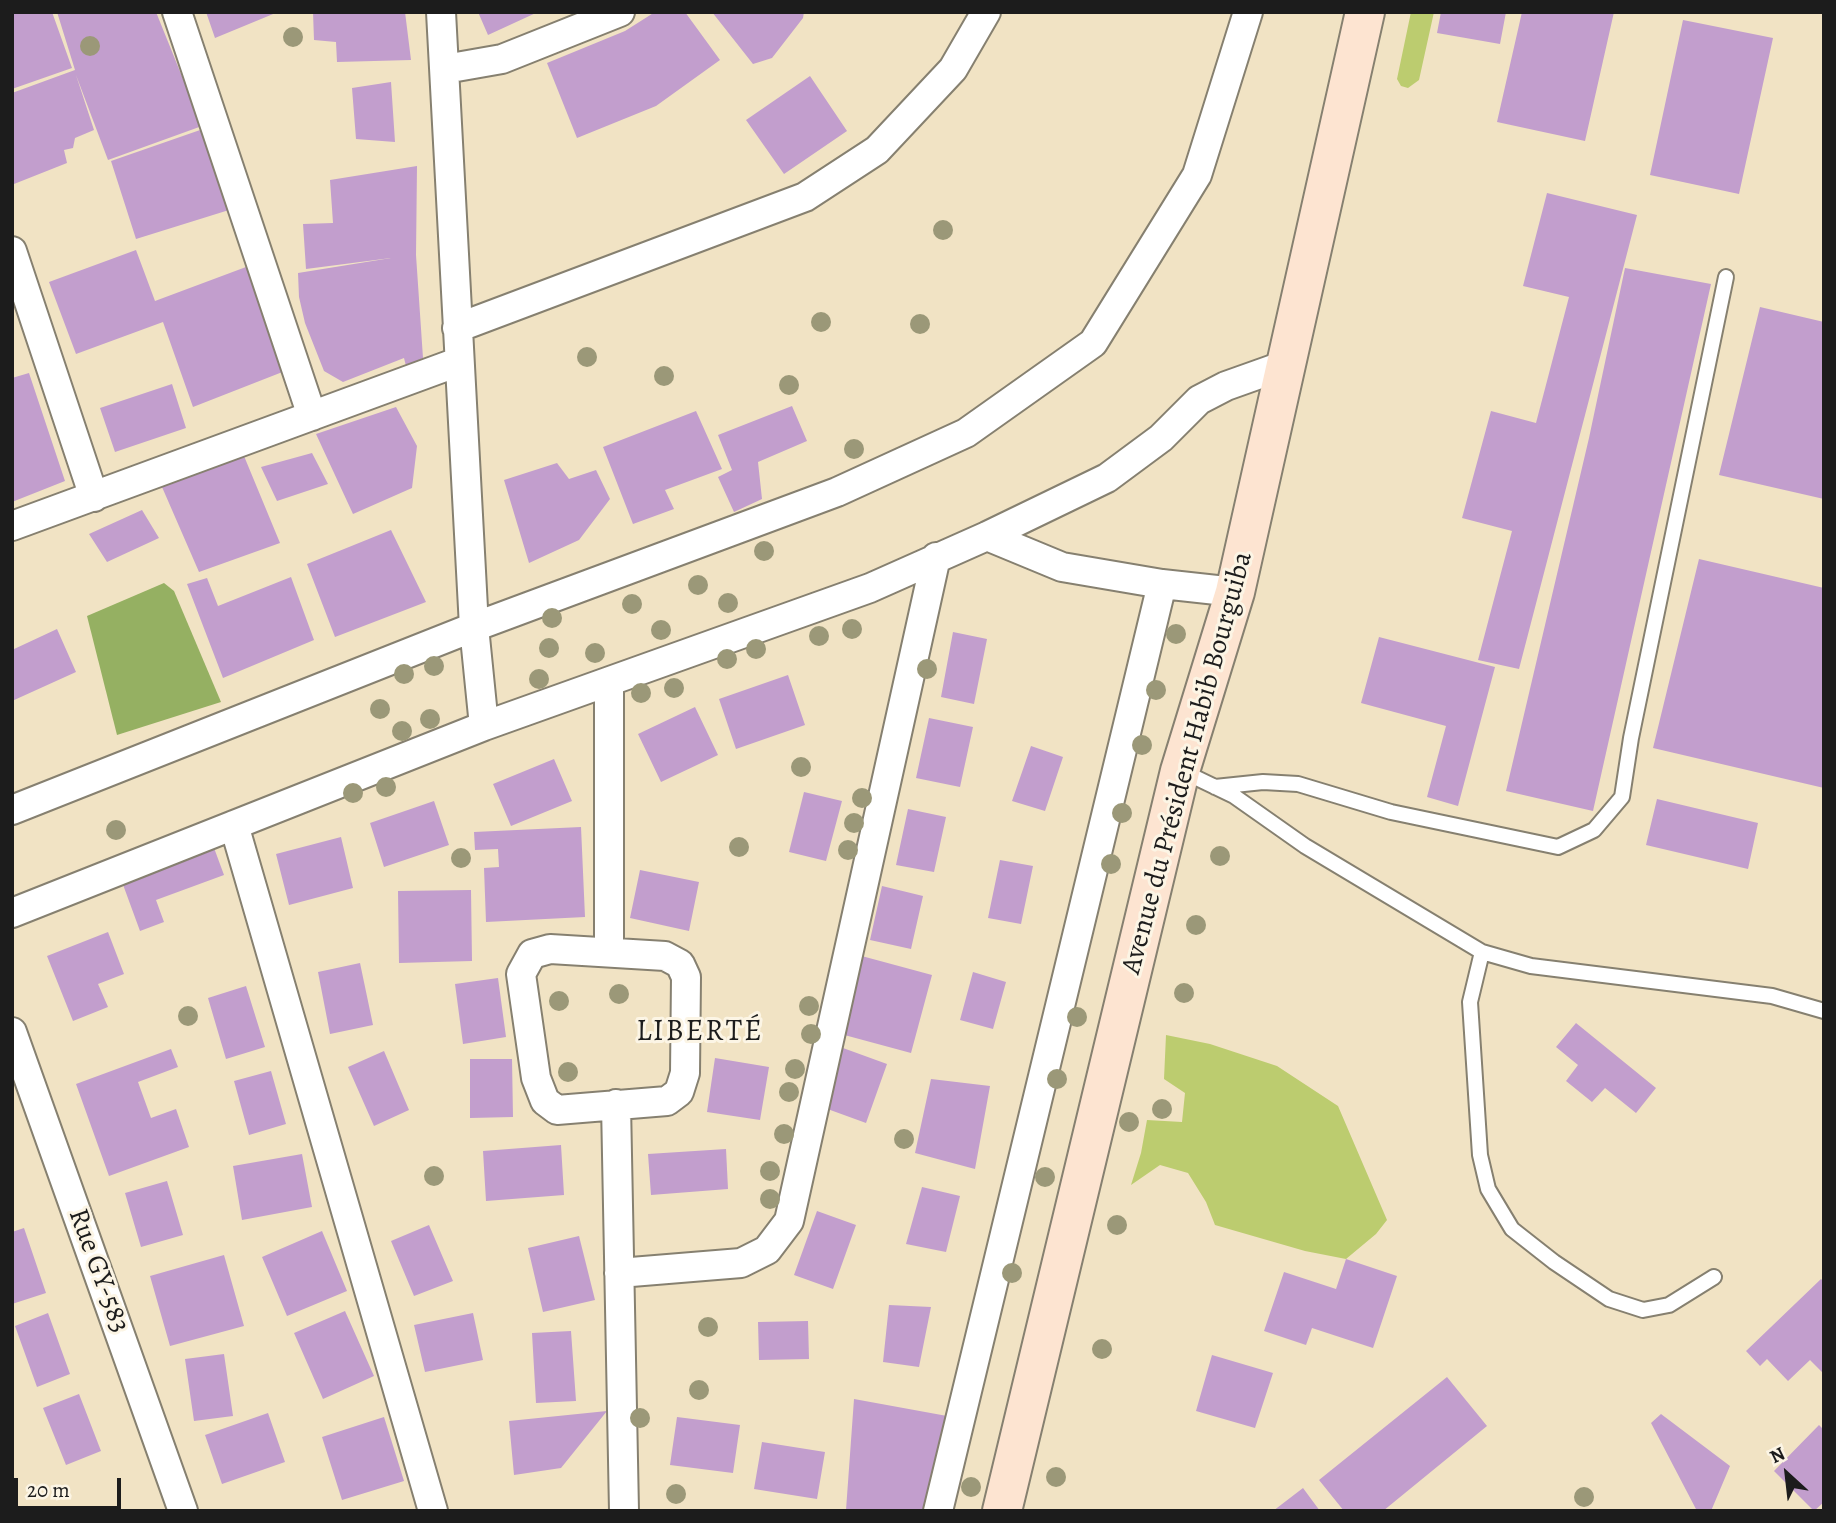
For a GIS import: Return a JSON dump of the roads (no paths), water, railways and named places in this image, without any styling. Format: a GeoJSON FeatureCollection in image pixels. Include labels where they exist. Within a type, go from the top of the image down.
{"type":"FeatureCollection","features":[{"type":"Feature","properties":{"kind":"main road","name":"Avenue du Président Habib Bourguiba"},"geometry":{"type":"LineString","coordinates":[[1002,1511],[1180,771],[1236,592],[1365,12]]}},
{"type":"Feature","properties":{"kind":"street"},"geometry":{"type":"LineString","coordinates":[[177,12],[312,416]]}},
{"type":"Feature","properties":{"kind":"street"},"geometry":{"type":"LineString","coordinates":[[441,12],[458,362],[474,627],[484,726]]}},
{"type":"Feature","properties":{"kind":"street"},"geometry":{"type":"LineString","coordinates":[[444,69],[502,58],[620,12]]}},
{"type":"Feature","properties":{"kind":"street"},"geometry":{"type":"LineString","coordinates":[[457,328],[805,197],[877,150],[953,69],[986,12]]}},
{"type":"Feature","properties":{"kind":"street"},"geometry":{"type":"LineString","coordinates":[[12,810],[474,627],[837,492],[967,433],[1093,343],[1197,175],[1248,12]]}},
{"type":"Feature","properties":{"kind":"street"},"geometry":{"type":"LineString","coordinates":[[12,251],[94,496]]}},
{"type":"Feature","properties":{"kind":"street"},"geometry":{"type":"LineString","coordinates":[[12,526],[458,362]]}},
{"type":"Feature","properties":{"kind":"street"},"geometry":{"type":"LineString","coordinates":[[12,913],[484,726],[870,588],[988,536],[1107,478],[1161,438],[1199,400],[1226,386],[1285,365]]}},
{"type":"Feature","properties":{"kind":"street"},"geometry":{"type":"LineString","coordinates":[[988,536],[1062,567],[1236,592]]}},
{"type":"Feature","properties":{"kind":"street"},"geometry":{"type":"LineString","coordinates":[[620,1273],[741,1263],[767,1250],[789,1221],[936,557]]}},
{"type":"Feature","properties":{"kind":"street"},"geometry":{"type":"LineString","coordinates":[[937,1511],[1162,583]]}},
{"type":"Feature","properties":{"kind":"street"},"geometry":{"type":"LineString","coordinates":[[609,682],[609,951]]}},
{"type":"Feature","properties":{"kind":"street"},"geometry":{"type":"LineString","coordinates":[[234,825],[433,1511]]}},
{"type":"Feature","properties":{"kind":"street"},"geometry":{"type":"LineString","coordinates":[[550,949],[609,951],[665,956],[680,964],[685,977],[685,1073],[679,1092],[667,1101],[616,1104],[557,1110],[545,1101],[536,1078],[521,974],[532,954],[550,949]]}},
{"type":"Feature","properties":{"kind":"street","name":"Rue GY-583"},"geometry":{"type":"LineString","coordinates":[[12,1032],[183,1511]]}},
{"type":"Feature","properties":{"kind":"street"},"geometry":{"type":"LineString","coordinates":[[616,1104],[624,1511]]}},
{"type":"Feature","properties":{"kind":"lane"},"geometry":{"type":"LineString","coordinates":[[1215,787],[1263,782],[1298,784],[1391,812],[1558,847],[1594,830],[1622,797],[1631,738],[1726,277]]}},
{"type":"Feature","properties":{"kind":"lane"},"geometry":{"type":"LineString","coordinates":[[1180,771],[1234,796],[1305,846],[1482,951],[1531,966],[1772,996],[1824,1011]]}},
{"type":"Feature","properties":{"kind":"lane"},"geometry":{"type":"LineString","coordinates":[[1482,951],[1470,1002],[1480,1155],[1488,1189],[1512,1229],[1554,1262],[1609,1299],[1643,1310],[1669,1305],[1714,1277]]}},
{"type":"Feature","properties":{"kind":"district","name":"LIBERTÉ"},"geometry":{"type":"Point","coordinates":[700,1033]}}]}
